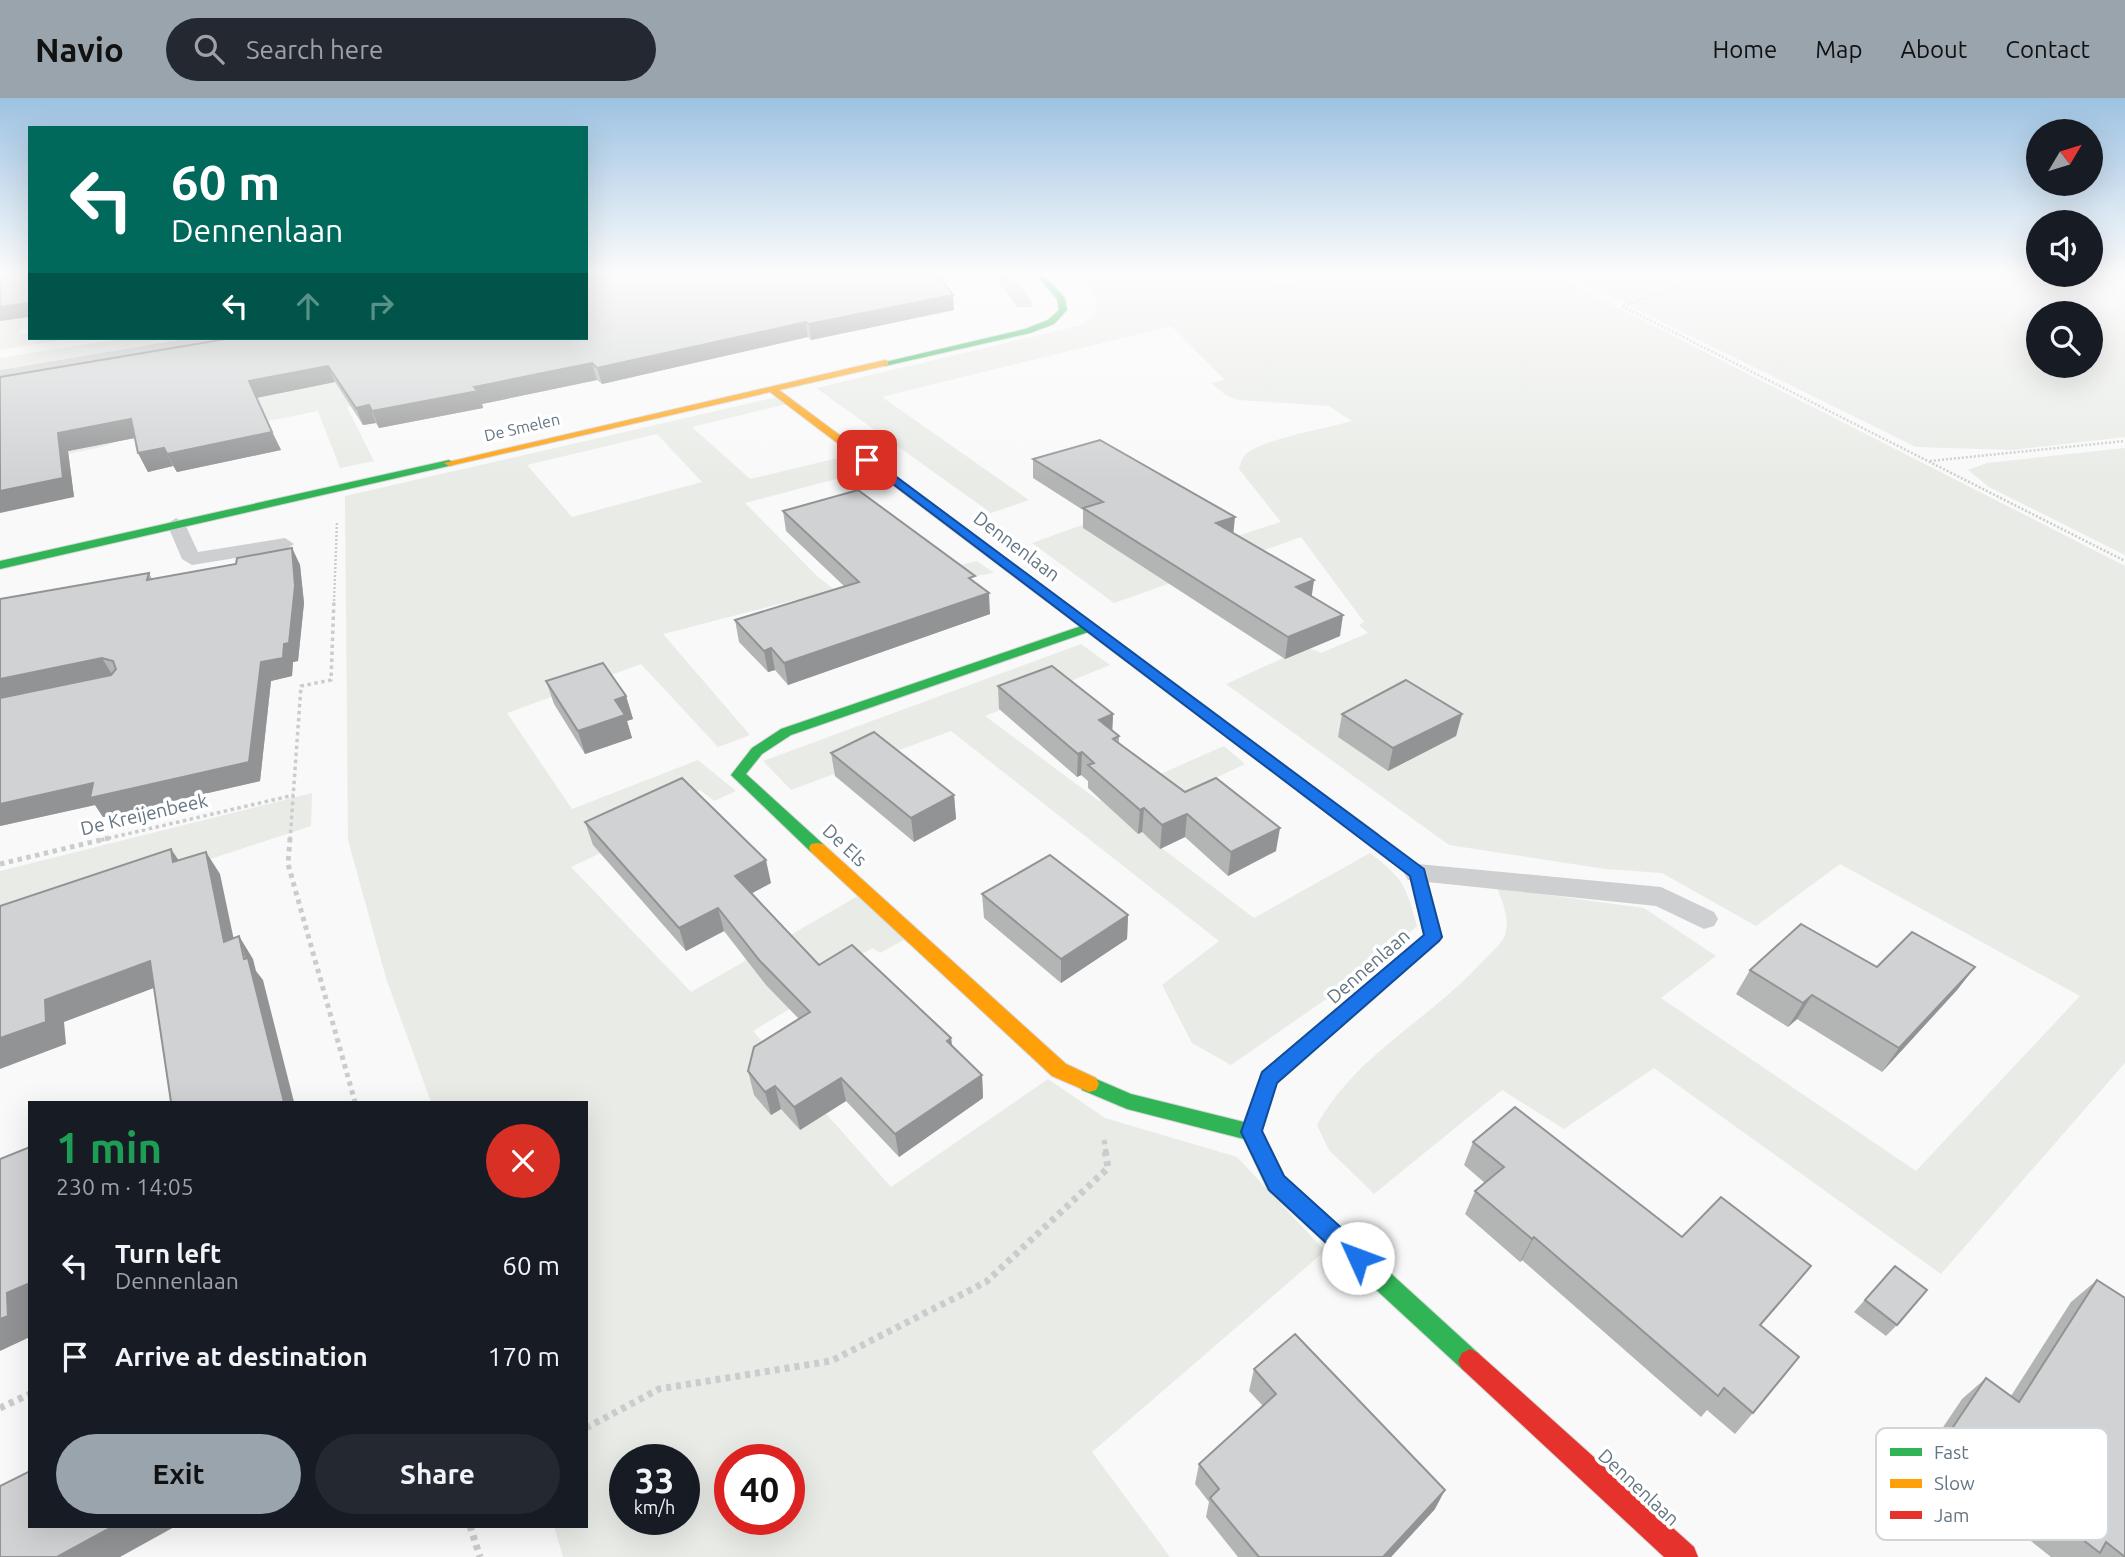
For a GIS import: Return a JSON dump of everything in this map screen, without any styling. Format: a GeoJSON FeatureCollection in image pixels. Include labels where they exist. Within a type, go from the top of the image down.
{"type":"FeatureCollection","features":[{"type":"Feature","properties":{"kind":"street"},"geometry":{"type":"LineString","coordinates":[[0,376],[187,343]]}},
{"type":"Feature","properties":{"kind":"street","name":"De Smelen"},"geometry":{"type":"LineString","coordinates":[[0,565],[974,343]]}},
{"type":"Feature","properties":{"kind":"street","name":"Dennenlaan"},"geometry":{"type":"LineString","coordinates":[[772,389],[1418,873],[1433,937],[1269,1078],[1251,1132],[1276,1183],[1684,1557]]}},
{"type":"Feature","properties":{"kind":"street","name":"De Els"},"geometry":{"type":"LineString","coordinates":[[1090,627],[786,732],[757,751],[738,775],[1059,1070],[1126,1101],[1251,1132]]}},
{"type":"Feature","properties":{"kind":"lane"},"geometry":{"type":"LineString","coordinates":[[176,524],[192,559],[285,544]]}},
{"type":"Feature","properties":{"kind":"lane"},"geometry":{"type":"LineString","coordinates":[[1418,873],[1661,897],[1704,919]]}},
{"type":"Feature","properties":{"kind":"path"},"geometry":{"type":"LineString","coordinates":[[1695,343],[2125,561]]}},
{"type":"Feature","properties":{"kind":"path"},"geometry":{"type":"LineString","coordinates":[[1929,461],[2125,441]]}},
{"type":"Feature","properties":{"kind":"path"},"geometry":{"type":"LineString","coordinates":[[337,521],[331,680],[301,686],[288,864],[355,1101]]}},
{"type":"Feature","properties":{"kind":"path","name":"De Kreijenbeek"},"geometry":{"type":"LineString","coordinates":[[0,864],[294,795]]}},
{"type":"Feature","properties":{"kind":"path"},"geometry":{"type":"LineString","coordinates":[[588,1427],[659,1389],[831,1361],[986,1282],[1108,1168],[1096,1088]]}},
{"type":"Feature","properties":{"kind":"path"},"geometry":{"type":"LineString","coordinates":[[0,1408],[28,1395]]}},
{"type":"Feature","properties":{"kind":"path"},"geometry":{"type":"LineString","coordinates":[[471,1528],[480,1557]]}},
{"type":"Feature","properties":{"kind":"shaded area"},"geometry":{"type":"Polygon","coordinates":[[[0,343],[43,343],[0,350],[0,343]]]}},
{"type":"Feature","properties":{"kind":"shaded area"},"geometry":{"type":"Polygon","coordinates":[[[94,343],[157,343],[0,370],[0,358],[94,343]]]}},
{"type":"Feature","properties":{"kind":"shaded area"},"geometry":{"type":"Polygon","coordinates":[[[257,343],[306,343],[332,383],[557,343],[608,343],[417,393],[347,407],[374,461],[340,468],[318,411],[148,445],[148,431],[102,447],[0,468],[90,430],[282,393],[257,343]]]}},
{"type":"Feature","properties":{"kind":"shaded area"},"geometry":{"type":"Polygon","coordinates":[[[1005,343],[1101,343],[882,397],[1029,500],[991,513],[816,388],[1005,343]]]}},
{"type":"Feature","properties":{"kind":"shaded area"},"geometry":{"type":"Polygon","coordinates":[[[1188,343],[1688,343],[2125,566],[2125,1063],[1941,1274],[1654,1068],[1564,1129],[1502,1090],[1374,1194],[1329,1150],[1317,1125],[1333,1100],[1373,1057],[1463,981],[1502,941],[1506,917],[1497,888],[1644,908],[1716,956],[1661,998],[1916,1171],[2080,996],[1840,864],[1756,926],[1662,873],[1605,869],[1449,845],[1226,684],[1307,647],[1321,653],[1368,633],[1359,625],[1364,622],[1301,537],[1114,603],[1032,543],[1096,520],[1162,560],[1281,522],[1239,469],[1244,456],[1274,441],[1352,421],[1329,406],[1239,400],[1227,396],[1211,383],[1225,380],[1188,343]]]}},
{"type":"Feature","properties":{"kind":"shaded area"},"geometry":{"type":"Polygon","coordinates":[[[1705,343],[2026,343],[2026,378],[2103,378],[2103,343],[2125,343],[2125,437],[2012,450],[1916,447],[1705,343]]]}},
{"type":"Feature","properties":{"kind":"shaded area"},"geometry":{"type":"Polygon","coordinates":[[[777,397],[787,404],[692,427],[750,479],[838,458],[859,473],[745,503],[818,577],[839,593],[977,561],[994,573],[833,599],[795,600],[663,634],[750,735],[718,747],[641,664],[507,713],[572,809],[698,760],[736,791],[714,801],[700,790],[613,828],[624,842],[571,867],[691,992],[858,896],[907,938],[880,953],[873,948],[803,984],[811,996],[753,1031],[891,1187],[1048,1079],[1105,1118],[1237,1157],[1325,1251],[1092,1452],[1170,1557],[563,1557],[555,1528],[588,1528],[588,1101],[431,1101],[386,978],[348,840],[345,496],[777,397]],[[657,434],[527,465],[572,517],[702,482],[657,434]]]}},
{"type":"Feature","properties":{"kind":"shaded area"},"geometry":{"type":"Polygon","coordinates":[[[2125,448],[2125,555],[1989,487],[1968,470],[1987,463],[2125,448]]]}},
{"type":"Feature","properties":{"kind":"shaded area"},"geometry":{"type":"Polygon","coordinates":[[[1081,644],[1110,665],[985,716],[1099,801],[1224,746],[1245,764],[1126,821],[1254,918],[1370,853],[1397,877],[1410,901],[1417,926],[1364,973],[1231,1065],[1192,1043],[1162,985],[1219,941],[951,731],[791,790],[763,761],[1081,644]]]}},
{"type":"Feature","properties":{"kind":"shaded area"},"geometry":{"type":"Polygon","coordinates":[[[312,793],[311,826],[0,928],[0,871],[312,793]]]}},
{"type":"Feature","properties":{"kind":"building"},"geometry":{"type":"Polygon","coordinates":[[[202,343],[710,343],[597,368],[592,363],[474,387],[478,391],[372,411],[369,405],[356,408],[328,366],[249,381],[272,432],[167,454],[164,448],[138,453],[131,419],[58,433],[63,478],[0,491],[0,377],[202,343]]]}},
{"type":"Feature","properties":{"kind":"building"},"geometry":{"type":"Polygon","coordinates":[[[1100,440],[1235,517],[1216,523],[1314,580],[1296,587],[1343,615],[1288,637],[1083,508],[1103,502],[1033,459],[1100,440]]]}},
{"type":"Feature","properties":{"kind":"building"},"geometry":{"type":"Polygon","coordinates":[[[858,490],[975,576],[969,578],[989,593],[784,663],[771,648],[764,651],[735,620],[859,582],[783,511],[858,490]]]}},
{"type":"Feature","properties":{"kind":"building"},"geometry":{"type":"Polygon","coordinates":[[[292,548],[295,586],[289,643],[284,644],[283,658],[261,662],[249,762],[90,798],[93,783],[0,804],[0,698],[111,675],[116,669],[113,661],[102,658],[0,679],[0,599],[149,573],[147,580],[236,564],[237,558],[292,548]]]}},
{"type":"Feature","properties":{"kind":"building"},"geometry":{"type":"Polygon","coordinates":[[[603,663],[626,696],[615,700],[625,715],[578,731],[546,681],[603,663]]]}},
{"type":"Feature","properties":{"kind":"building"},"geometry":{"type":"Polygon","coordinates":[[[1052,666],[1113,714],[1099,720],[1119,736],[1113,739],[1185,792],[1216,778],[1280,828],[1231,852],[1187,814],[1162,825],[1144,808],[1140,810],[1088,765],[1094,763],[1082,752],[1078,754],[998,686],[1052,666]]]}},
{"type":"Feature","properties":{"kind":"building"},"geometry":{"type":"Polygon","coordinates":[[[1406,680],[1462,714],[1393,748],[1342,714],[1406,680]]]}},
{"type":"Feature","properties":{"kind":"building"},"geometry":{"type":"Polygon","coordinates":[[[874,732],[954,795],[911,818],[831,753],[874,732]]]}},
{"type":"Feature","properties":{"kind":"building"},"geometry":{"type":"Polygon","coordinates":[[[682,778],[766,860],[735,876],[819,965],[852,945],[951,1038],[947,1041],[982,1075],[895,1134],[841,1078],[794,1107],[775,1086],[765,1092],[748,1071],[754,1047],[810,1012],[760,961],[718,908],[679,928],[585,822],[682,778]]]}},
{"type":"Feature","properties":{"kind":"building"},"geometry":{"type":"Polygon","coordinates":[[[171,849],[173,862],[206,852],[224,942],[239,936],[244,959],[248,958],[284,1101],[171,1101],[150,961],[45,1000],[46,1022],[0,1038],[0,906],[171,849]]]}},
{"type":"Feature","properties":{"kind":"building"},"geometry":{"type":"Polygon","coordinates":[[[1050,855],[1128,915],[1061,959],[982,894],[1050,855]]]}},
{"type":"Feature","properties":{"kind":"building"},"geometry":{"type":"Polygon","coordinates":[[[1801,924],[1877,967],[1912,932],[1975,967],[1899,1048],[1812,995],[1803,1003],[1750,970],[1801,924]]]}},
{"type":"Feature","properties":{"kind":"building"},"geometry":{"type":"Polygon","coordinates":[[[1515,1107],[1682,1237],[1721,1197],[1811,1266],[1760,1325],[1799,1357],[1753,1413],[1724,1388],[1718,1396],[1534,1237],[1532,1239],[1475,1191],[1504,1167],[1473,1142],[1515,1107]]]}},
{"type":"Feature","properties":{"kind":"building"},"geometry":{"type":"Polygon","coordinates":[[[28,1148],[28,1284],[7,1293],[8,1316],[0,1319],[0,1159],[28,1148]]]}},
{"type":"Feature","properties":{"kind":"building"},"geometry":{"type":"Polygon","coordinates":[[[1895,1266],[1927,1290],[1897,1325],[1865,1300],[1895,1266]]]}},
{"type":"Feature","properties":{"kind":"building"},"geometry":{"type":"Polygon","coordinates":[[[2097,1280],[2125,1298],[2125,1557],[2106,1542],[2100,1553],[2083,1540],[2108,1540],[2108,1428],[1953,1427],[1986,1378],[2019,1402],[2097,1280]]]}},
{"type":"Feature","properties":{"kind":"building"},"geometry":{"type":"Polygon","coordinates":[[[1295,1334],[1445,1490],[1383,1557],[1259,1557],[1210,1498],[1219,1489],[1199,1464],[1276,1394],[1254,1369],[1295,1334]]]}},
{"type":"Feature","properties":{"kind":"building"},"geometry":{"type":"Polygon","coordinates":[[[28,1472],[28,1528],[110,1528],[57,1557],[0,1557],[0,1486],[28,1472]]]}},
{"type":"Feature","properties":{"kind":"traffic: fast"},"geometry":{"type":"LineString","coordinates":[[885,363],[973,343]]}},
{"type":"Feature","properties":{"kind":"traffic: fast"},"geometry":{"type":"LineString","coordinates":[[0,565],[449,463]]}},
{"type":"Feature","properties":{"kind":"traffic: fast"},"geometry":{"type":"LineString","coordinates":[[817,848],[738,775],[757,751],[786,732],[1090,627]]}},
{"type":"Feature","properties":{"kind":"traffic: fast"},"geometry":{"type":"LineString","coordinates":[[1372,838],[1418,873],[1433,937],[1269,1078],[1251,1132],[1276,1183],[1470,1361]]}},
{"type":"Feature","properties":{"kind":"traffic: fast"},"geometry":{"type":"LineString","coordinates":[[1089,1084],[1127,1101],[1251,1132]]}},
{"type":"Feature","properties":{"kind":"traffic: slow"},"geometry":{"type":"LineString","coordinates":[[449,463],[885,363]]}},
{"type":"Feature","properties":{"kind":"traffic: slow"},"geometry":{"type":"LineString","coordinates":[[772,389],[1128,656]]}},
{"type":"Feature","properties":{"kind":"traffic: slow"},"geometry":{"type":"LineString","coordinates":[[817,848],[1059,1070],[1089,1084]]}},
{"type":"Feature","properties":{"kind":"traffic: jam"},"geometry":{"type":"LineString","coordinates":[[1128,656],[1372,838]]}},
{"type":"Feature","properties":{"kind":"traffic: jam"},"geometry":{"type":"LineString","coordinates":[[1470,1361],[1684,1557]]}},
{"type":"Feature","properties":{"kind":"route"},"geometry":{"type":"LineString","coordinates":[[867,460],[1418,873],[1433,937],[1269,1078],[1251,1132],[1276,1183],[1358,1258]]}}]}
